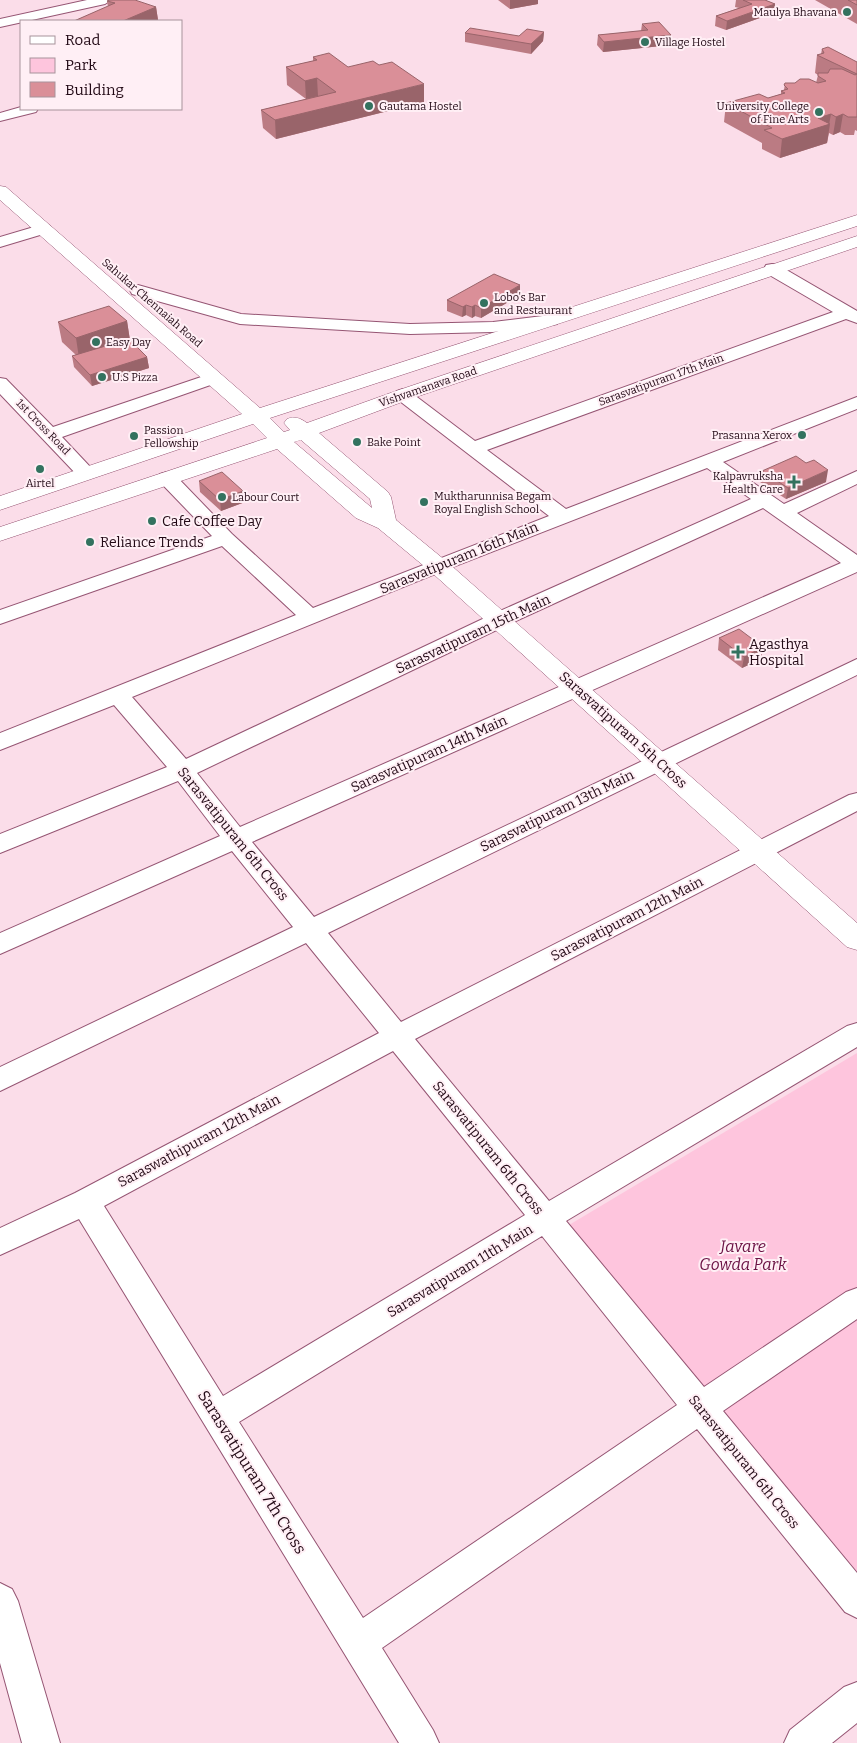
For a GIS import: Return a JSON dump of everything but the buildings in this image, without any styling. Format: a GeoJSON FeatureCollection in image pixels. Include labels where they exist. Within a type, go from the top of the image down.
{"type":"FeatureCollection","features":[{"type":"Feature","properties":{"kind":"street"},"geometry":{"type":"LineString","coordinates":[[0,23],[105,0]]}},
{"type":"Feature","properties":{"kind":"street"},"geometry":{"type":"LineString","coordinates":[[0,117],[27,110]]}},
{"type":"Feature","properties":{"kind":"street","name":"Sahukar Chennaiah Road"},"geometry":{"type":"LineString","coordinates":[[4,183],[44,229],[213,378],[266,412],[306,432]]}},
{"type":"Feature","properties":{"kind":"street","name":"Sahukar Chennaiah Road"},"geometry":{"type":"LineString","coordinates":[[4,183],[138,290],[266,412],[281,440]]}},
{"type":"Feature","properties":{"kind":"street","name":"Vishvamanava Road"},"geometry":{"type":"LineString","coordinates":[[0,503],[266,412],[857,220]]}},
{"type":"Feature","properties":{"kind":"street"},"geometry":{"type":"LineString","coordinates":[[0,242],[44,229]]}},
{"type":"Feature","properties":{"kind":"street","name":"Vishvamanava Road"},"geometry":{"type":"LineString","coordinates":[[0,534],[306,432],[403,395],[857,241]]}},
{"type":"Feature","properties":{"kind":"street"},"geometry":{"type":"LineString","coordinates":[[772,269],[852,316]]}},
{"type":"Feature","properties":{"kind":"street"},"geometry":{"type":"LineString","coordinates":[[138,290],[240,318],[410,329],[493,327],[551,320]]}},
{"type":"Feature","properties":{"kind":"street","name":"Sarasvatipuram 17th Main"},"geometry":{"type":"LineString","coordinates":[[474,448],[852,316]]}},
{"type":"Feature","properties":{"kind":"street"},"geometry":{"type":"LineString","coordinates":[[50,434],[213,378]]}},
{"type":"Feature","properties":{"kind":"street","name":"1st Cross Road"},"geometry":{"type":"LineString","coordinates":[[0,383],[86,472]]}},
{"type":"Feature","properties":{"kind":"street"},"geometry":{"type":"LineString","coordinates":[[403,395],[563,517]]}},
{"type":"Feature","properties":{"kind":"street","name":"Sarasvatipuram 16th Main"},"geometry":{"type":"LineString","coordinates":[[0,742],[119,696],[438,566],[857,403]]}},
{"type":"Feature","properties":{"kind":"street"},"geometry":{"type":"LineString","coordinates":[[306,432],[380,497],[386,524]]}},
{"type":"Feature","properties":{"kind":"street","name":"Sarasvatipuram 5th Cross"},"geometry":{"type":"LineString","coordinates":[[281,440],[290,450],[364,513],[386,524],[438,566],[857,939]]}},
{"type":"Feature","properties":{"kind":"street"},"geometry":{"type":"LineString","coordinates":[[708,460],[857,565]]}},
{"type":"Feature","properties":{"kind":"street"},"geometry":{"type":"LineString","coordinates":[[167,478],[225,538],[311,618]]}},
{"type":"Feature","properties":{"kind":"street","name":"Sarasvatipuram 15th Main"},"geometry":{"type":"LineString","coordinates":[[0,844],[182,770],[499,620],[773,507],[857,478]]}},
{"type":"Feature","properties":{"kind":"street"},"geometry":{"type":"LineString","coordinates":[[0,618],[225,538]]}},
{"type":"Feature","properties":{"kind":"street","name":"Sarasvatipuram 14th Main"},"geometry":{"type":"LineString","coordinates":[[0,944],[857,565]]}},
{"type":"Feature","properties":{"kind":"street","name":"Sarasvatipuram 13th Main"},"geometry":{"type":"LineString","coordinates":[[0,1080],[857,666]]}},
{"type":"Feature","properties":{"kind":"street","name":"Sarasvatipuram 6th Cross"},"geometry":{"type":"LineString","coordinates":[[119,696],[182,770],[236,840],[857,1600]]}},
{"type":"Feature","properties":{"kind":"street","name":"Sarasvatipuram 12th Main"},"geometry":{"type":"LineString","coordinates":[[397,1036],[857,801]]}},
{"type":"Feature","properties":{"kind":"street","name":"Sarasvatipuram 11th Main"},"geometry":{"type":"LineString","coordinates":[[218,1417],[546,1218],[857,1034]]}},
{"type":"Feature","properties":{"kind":"street","name":"Saraswathipuram 12th Main"},"geometry":{"type":"LineString","coordinates":[[0,1242],[85,1202],[397,1036]]}},
{"type":"Feature","properties":{"kind":"street","name":"Sarasvatipuram 7th Cross"},"geometry":{"type":"LineString","coordinates":[[85,1202],[420,1743]]}},
{"type":"Feature","properties":{"kind":"street"},"geometry":{"type":"LineString","coordinates":[[358,1643],[857,1302]]}},
{"type":"Feature","properties":{"kind":"street"},"geometry":{"type":"LineString","coordinates":[[0,1601],[41,1743]]}},
{"type":"Feature","properties":{"kind":"street"},"geometry":{"type":"LineString","coordinates":[[803,1743],[857,1700]]}},
{"type":"Feature","properties":{"kind":"green space","name":"Javare Gowda Park"},"geometry":{"type":"Polygon","coordinates":[[[857,1053],[857,1572],[569,1225],[857,1053]]]}},
{"type":"Feature","properties":{"kind":"place","name":"Maulya Bhavana"},"geometry":{"type":"Point","coordinates":[847,12]}},
{"type":"Feature","properties":{"kind":"place","name":"Village Hostel"},"geometry":{"type":"Point","coordinates":[645,42]}},
{"type":"Feature","properties":{"kind":"place","name":"Gautama Hostel"},"geometry":{"type":"Point","coordinates":[369,106]}},
{"type":"Feature","properties":{"kind":"place","name":"University College of Fine Arts"},"geometry":{"type":"Point","coordinates":[819,112]}},
{"type":"Feature","properties":{"kind":"place","name":"Lobo's Bar and Restaurant"},"geometry":{"type":"Point","coordinates":[484,303]}},
{"type":"Feature","properties":{"kind":"place","name":"Easy Day"},"geometry":{"type":"Point","coordinates":[96,342]}},
{"type":"Feature","properties":{"kind":"place","name":"U.S Pizza"},"geometry":{"type":"Point","coordinates":[102,377]}},
{"type":"Feature","properties":{"kind":"place","name":"Prasanna Xerox"},"geometry":{"type":"Point","coordinates":[802,435]}},
{"type":"Feature","properties":{"kind":"place","name":"Passion Fellowship"},"geometry":{"type":"Point","coordinates":[134,436]}},
{"type":"Feature","properties":{"kind":"place","name":"Bake Point"},"geometry":{"type":"Point","coordinates":[357,442]}},
{"type":"Feature","properties":{"kind":"place","name":"Airtel"},"geometry":{"type":"Point","coordinates":[40,469]}},
{"type":"Feature","properties":{"kind":"place","name":"Kalpavruksha Health Care"},"geometry":{"type":"Point","coordinates":[794,482]}},
{"type":"Feature","properties":{"kind":"place","name":"Labour Court"},"geometry":{"type":"Point","coordinates":[222,497]}},
{"type":"Feature","properties":{"kind":"place","name":"Muktharunnisa Begam Royal English School"},"geometry":{"type":"Point","coordinates":[424,502]}},
{"type":"Feature","properties":{"kind":"place","name":"Cafe Coffee Day"},"geometry":{"type":"Point","coordinates":[152,521]}},
{"type":"Feature","properties":{"kind":"place","name":"Reliance Trends"},"geometry":{"type":"Point","coordinates":[90,542]}},
{"type":"Feature","properties":{"kind":"place","name":"Agasthya Hospital"},"geometry":{"type":"Point","coordinates":[738,652]}}]}
